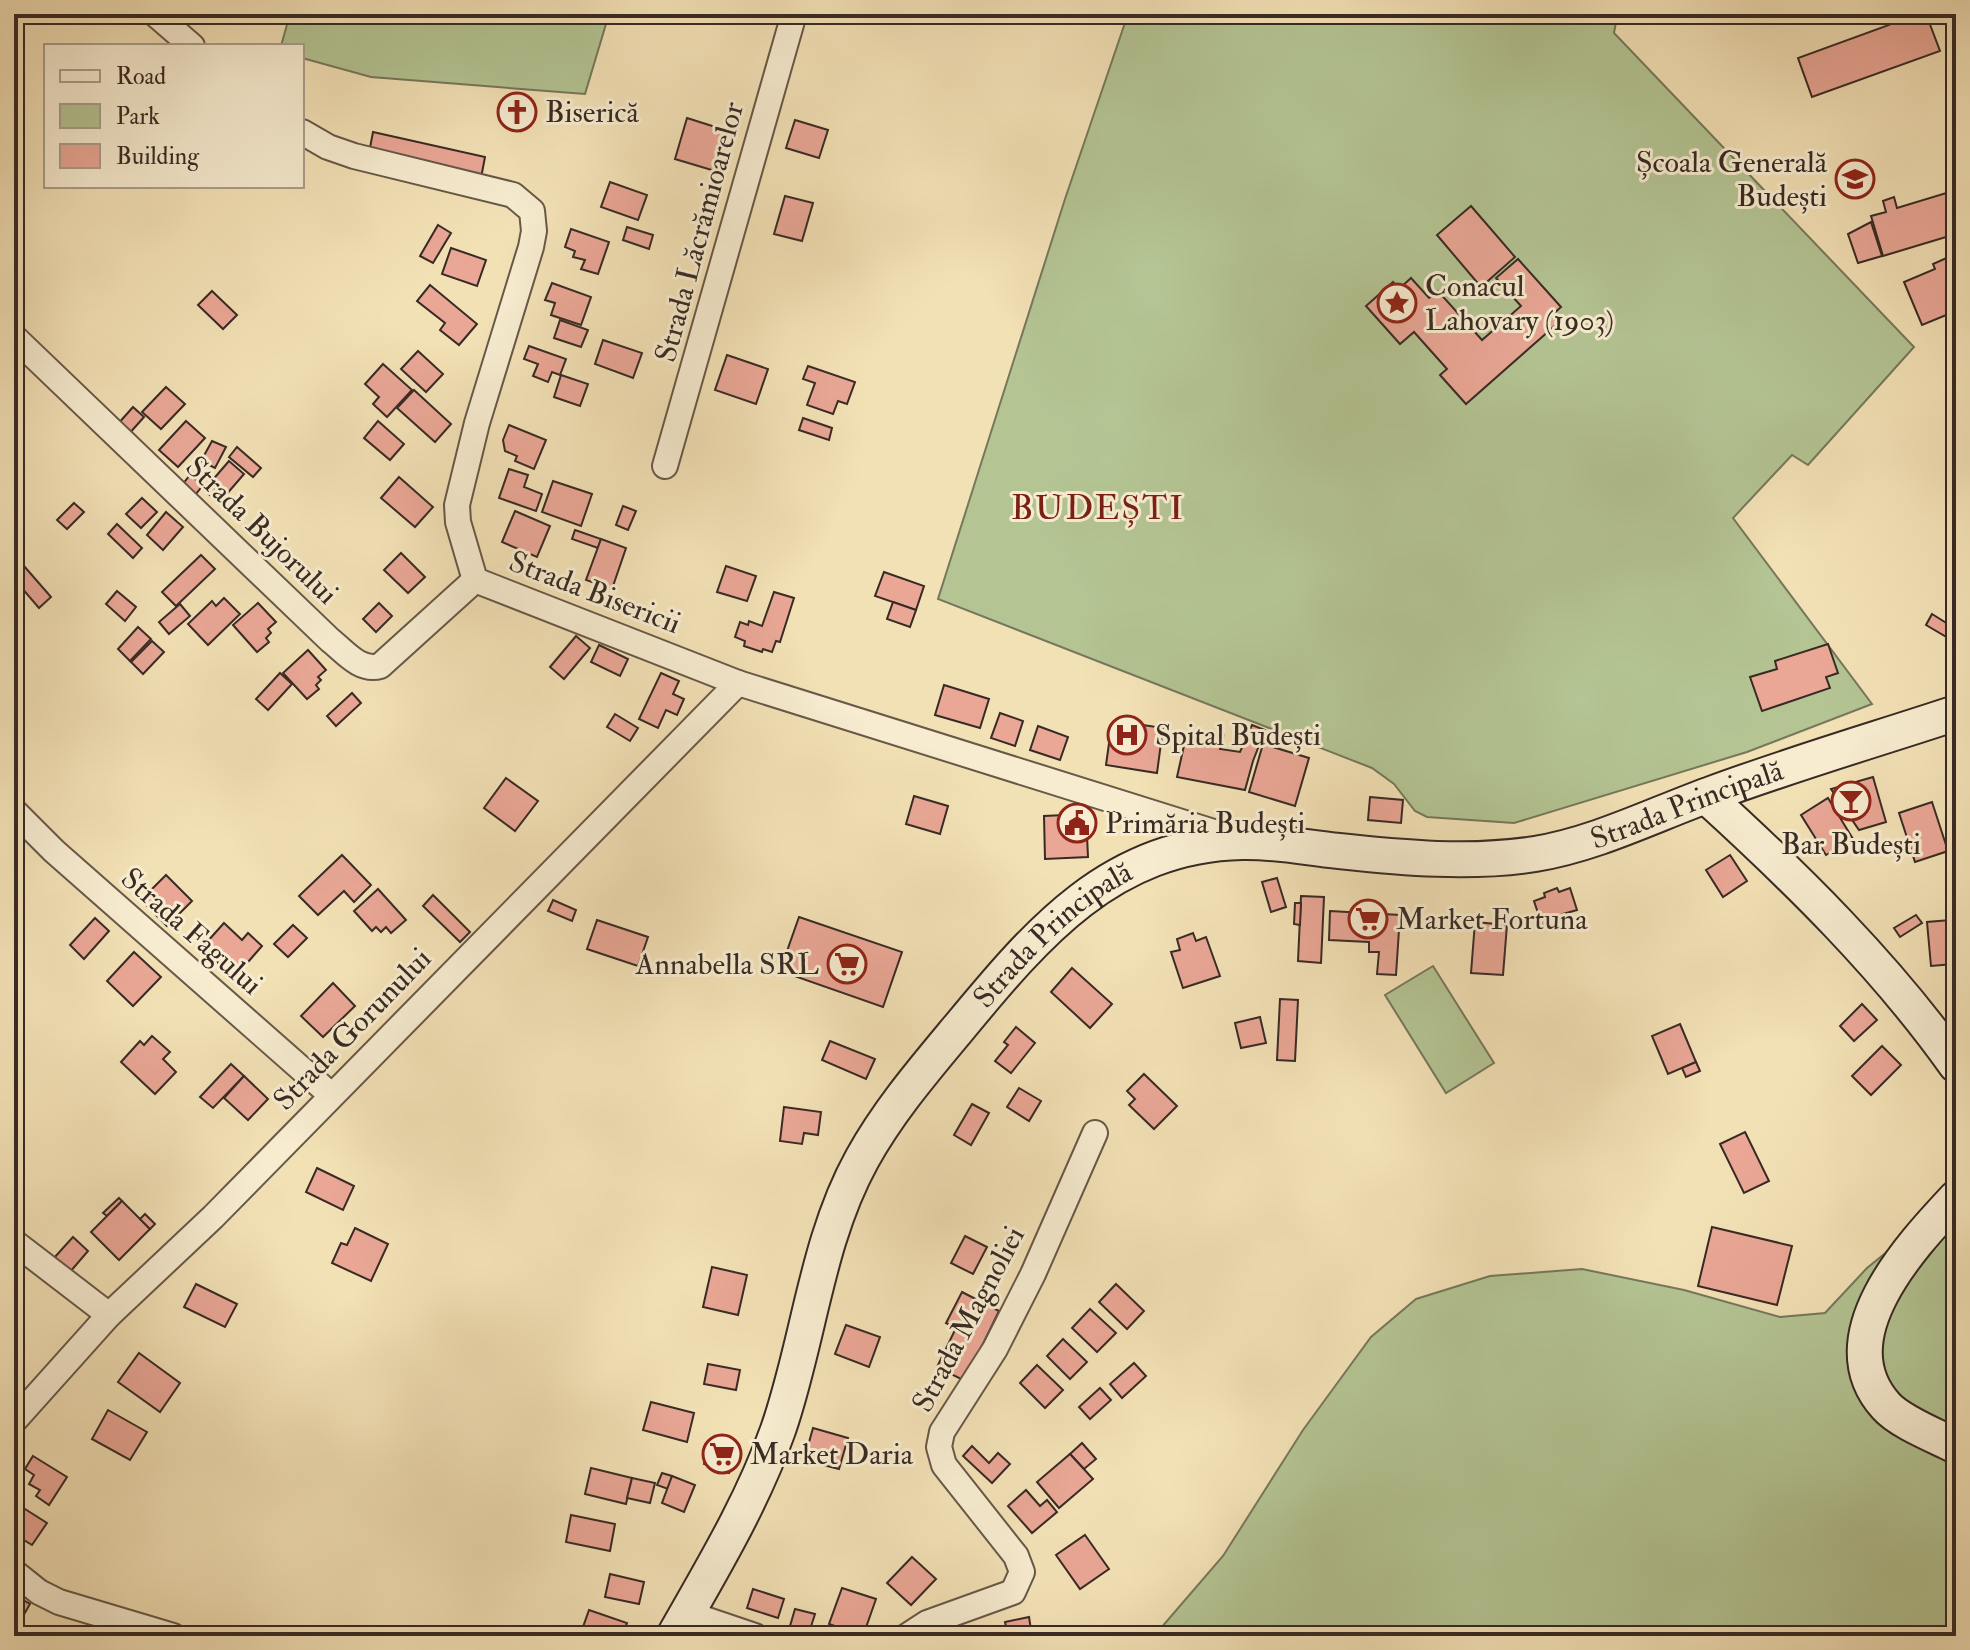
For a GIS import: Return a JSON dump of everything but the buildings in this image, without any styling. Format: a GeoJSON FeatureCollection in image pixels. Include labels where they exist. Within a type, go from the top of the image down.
{"type":"FeatureCollection","features":[{"type":"Feature","properties":{"kind":"main road","name":"Strada Principală"},"geometry":{"type":"LineString","coordinates":[[681,1624],[742,1517],[757,1482],[792,1383],[839,1208],[859,1163],[895,1106],[985,997],[1034,942],[1086,894],[1125,871],[1173,851],[1201,845],[1245,842],[1423,857],[1534,854],[1588,841],[1706,796],[1956,713]]}},
{"type":"Feature","properties":{"kind":"main road"},"geometry":{"type":"LineString","coordinates":[[1706,796],[1838,922],[1932,1031],[1956,1065]]}},
{"type":"Feature","properties":{"kind":"main road"},"geometry":{"type":"LineString","coordinates":[[1956,1198],[1900,1263],[1866,1330],[1864,1356],[1876,1392],[1888,1408],[1956,1446]]}},
{"type":"Feature","properties":{"kind":"street"},"geometry":{"type":"LineString","coordinates":[[155,14],[190,44]]}},
{"type":"Feature","properties":{"kind":"street","name":"Strada Lăcrămioarelor"},"geometry":{"type":"LineString","coordinates":[[665,466],[794,14]]}},
{"type":"Feature","properties":{"kind":"street","name":"Strada Bisericii"},"geometry":{"type":"LineString","coordinates":[[304,133],[328,147],[354,156],[513,195],[532,211],[534,231],[531,247],[477,423],[457,505],[458,522],[475,580],[738,683],[1245,842]]}},
{"type":"Feature","properties":{"kind":"street","name":"Strada Bujorului"},"geometry":{"type":"LineString","coordinates":[[14,337],[330,640],[363,666],[372,669],[380,666],[475,580]]}},
{"type":"Feature","properties":{"kind":"street","name":"Strada Gorunului"},"geometry":{"type":"LineString","coordinates":[[14,1421],[109,1315],[213,1217],[738,683]]}},
{"type":"Feature","properties":{"kind":"street","name":"Strada Fagului"},"geometry":{"type":"LineString","coordinates":[[14,811],[65,861],[331,1095]]}},
{"type":"Feature","properties":{"kind":"street","name":"Strada Magnoliei"},"geometry":{"type":"LineString","coordinates":[[907,1636],[927,1623],[1013,1592],[1022,1572],[1016,1556],[944,1465],[939,1447],[942,1432],[995,1349],[1033,1274],[1095,1133]]}},
{"type":"Feature","properties":{"kind":"street"},"geometry":{"type":"LineString","coordinates":[[14,1242],[109,1315]]}},
{"type":"Feature","properties":{"kind":"street"},"geometry":{"type":"LineString","coordinates":[[14,1572],[39,1592],[59,1602],[173,1636]]}},
{"type":"Feature","properties":{"kind":"street"},"geometry":{"type":"LineString","coordinates":[[681,1624],[755,1636]]}},
{"type":"Feature","properties":{"kind":"green space"},"geometry":{"type":"Polygon","coordinates":[[[290,14],[609,14],[585,94],[371,77],[304,59],[304,44],[282,44],[290,14]]]}},
{"type":"Feature","properties":{"kind":"green space"},"geometry":{"type":"Polygon","coordinates":[[[1128,14],[1628,14],[1616,22],[1614,33],[1914,347],[1808,465],[1792,455],[1733,518],[1872,704],[1747,752],[1514,823],[1427,817],[1415,811],[1394,784],[1372,768],[938,599],[1065,199],[1128,14]]]}},
{"type":"Feature","properties":{"kind":"green space"},"geometry":{"type":"Polygon","coordinates":[[[1433,966],[1494,1063],[1446,1093],[1385,995],[1433,966]]]}},
{"type":"Feature","properties":{"kind":"green space"},"geometry":{"type":"Polygon","coordinates":[[[1956,1196],[1956,1636],[1154,1636],[1223,1556],[1303,1430],[1371,1337],[1416,1299],[1490,1276],[1582,1269],[1684,1290],[1780,1317],[1825,1313],[1867,1268],[1956,1196]]]}},
{"type":"Feature","properties":{"kind":"place","name":"Biserică"},"geometry":{"type":"Point","coordinates":[517,112]}},
{"type":"Feature","properties":{"kind":"place","name":"Școala Generală Budești"},"geometry":{"type":"Point","coordinates":[1855,179]}},
{"type":"Feature","properties":{"kind":"place","name":"Conacul Lahovary (1903)"},"geometry":{"type":"Point","coordinates":[1397,303]}},
{"type":"Feature","properties":{"kind":"place","name":"Spital Budești"},"geometry":{"type":"Point","coordinates":[1127,735]}},
{"type":"Feature","properties":{"kind":"place","name":"Bar Budești"},"geometry":{"type":"Point","coordinates":[1851,801]}},
{"type":"Feature","properties":{"kind":"place","name":"Primăria Budești"},"geometry":{"type":"Point","coordinates":[1077,823]}},
{"type":"Feature","properties":{"kind":"place","name":"Market Fortuna"},"geometry":{"type":"Point","coordinates":[1368,919]}},
{"type":"Feature","properties":{"kind":"place","name":"Annabella SRL"},"geometry":{"type":"Point","coordinates":[847,964]}},
{"type":"Feature","properties":{"kind":"place","name":"Market Daria"},"geometry":{"type":"Point","coordinates":[722,1454]}},
{"type":"Feature","properties":{"kind":"district","name":"BUDEȘTI"},"geometry":{"type":"Point","coordinates":[1098,507]}}]}
